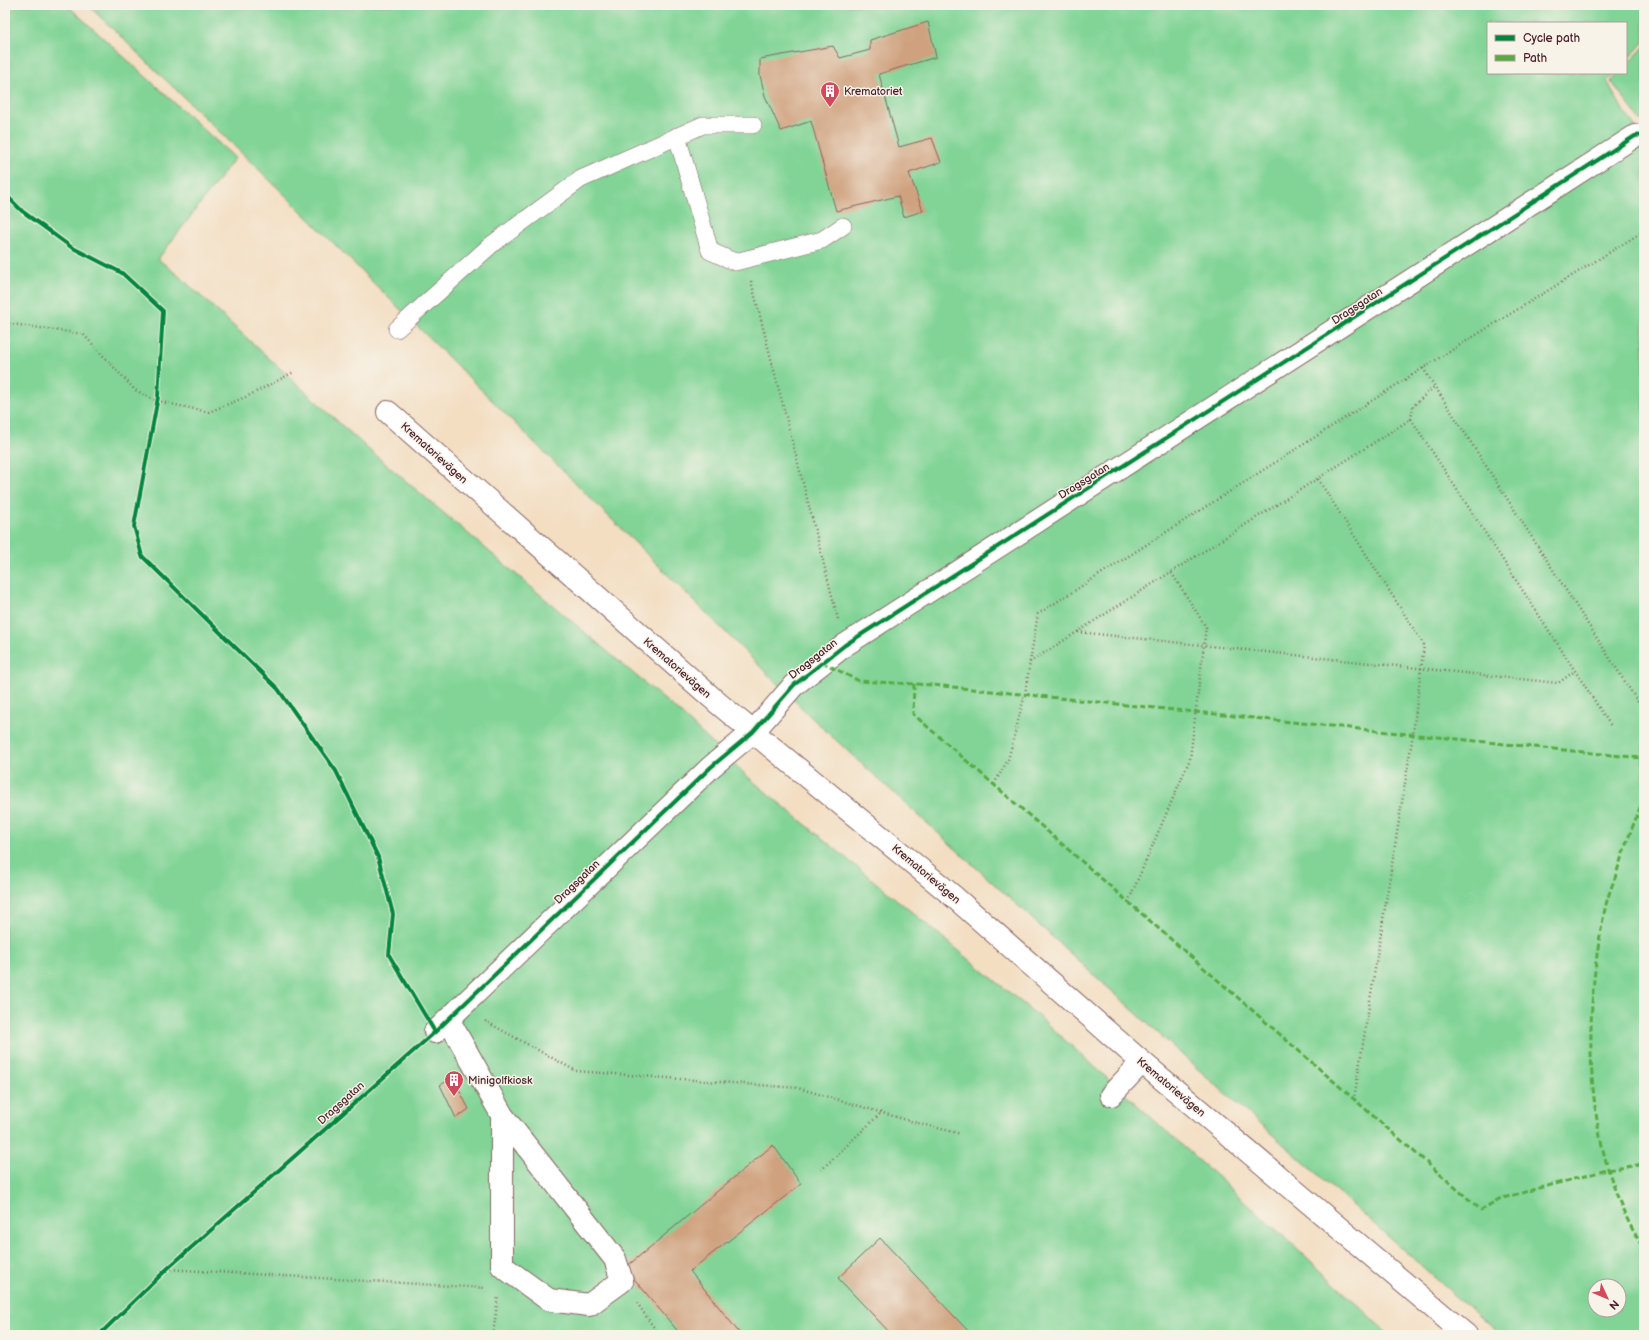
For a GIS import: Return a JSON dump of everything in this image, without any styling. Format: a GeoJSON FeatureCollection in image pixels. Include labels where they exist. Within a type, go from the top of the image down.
{"type":"FeatureCollection","features":[{"type":"Feature","properties":{"kind":"street","name":"Dragsgatan"},"geometry":{"type":"LineString","coordinates":[[448,1019],[711,767],[753,732],[794,684],[845,645],[1635,136],[1644,135]]}},
{"type":"Feature","properties":{"kind":"street","name":"Krematorievägen"},"geometry":{"type":"LineString","coordinates":[[388,412],[713,699],[952,896],[1142,1062],[1466,1335]]}},
{"type":"Feature","properties":{"kind":"street"},"geometry":{"type":"LineString","coordinates":[[448,1019],[502,1115],[614,1259],[622,1281],[589,1304],[549,1300],[502,1266],[502,1115]]}},
{"type":"Feature","properties":{"kind":"street"},"geometry":{"type":"LineString","coordinates":[[1111,1095],[1142,1062]]}},
{"type":"Feature","properties":{"kind":"lane"},"geometry":{"type":"LineString","coordinates":[[397,329],[491,246],[581,179],[703,125],[752,125]]}},
{"type":"Feature","properties":{"kind":"lane"},"geometry":{"type":"LineString","coordinates":[[677,136],[710,251],[735,262],[822,240],[843,226]]}},
{"type":"Feature","properties":{"kind":"path"},"geometry":{"type":"LineString","coordinates":[[994,784],[1008,760],[1024,694],[1038,614],[1423,368],[1644,231]]}},
{"type":"Feature","properties":{"kind":"path"},"geometry":{"type":"LineString","coordinates":[[745,260],[845,645]]}},
{"type":"Feature","properties":{"kind":"path"},"geometry":{"type":"LineString","coordinates":[[5,323],[83,334],[135,390],[157,401],[209,412],[248,396],[294,372]]}},
{"type":"Feature","properties":{"kind":"path"},"geometry":{"type":"LineString","coordinates":[[1423,368],[1638,702]]}},
{"type":"Feature","properties":{"kind":"path"},"geometry":{"type":"LineString","coordinates":[[1435,386],[1413,406],[1412,419],[1611,726]]}},
{"type":"Feature","properties":{"kind":"path"},"geometry":{"type":"LineString","coordinates":[[1030,662],[1412,419]]}},
{"type":"Feature","properties":{"kind":"path"},"geometry":{"type":"LineString","coordinates":[[1318,479],[1424,645],[1414,734],[1354,1099]]}},
{"type":"Feature","properties":{"kind":"path"},"geometry":{"type":"LineString","coordinates":[[1128,902],[1190,759],[1206,627],[1171,572]]}},
{"type":"Feature","properties":{"kind":"path"},"geometry":{"type":"LineString","coordinates":[[1077,632],[1558,683],[1575,671]]}},
{"type":"Feature","properties":{"kind":"path"},"geometry":{"type":"LineString","coordinates":[[448,1019],[576,1071],[798,1088],[881,1113],[961,1134]]}},
{"type":"Feature","properties":{"kind":"path"},"geometry":{"type":"LineString","coordinates":[[821,1170],[881,1113]]}},
{"type":"Feature","properties":{"kind":"path"},"geometry":{"type":"LineString","coordinates":[[162,1274],[173,1264]]}},
{"type":"Feature","properties":{"kind":"path"},"geometry":{"type":"LineString","coordinates":[[493,1335],[502,1266]]}},
{"type":"Feature","properties":{"kind":"path"},"geometry":{"type":"LineString","coordinates":[[167,1269],[499,1289]]}},
{"type":"Feature","properties":{"kind":"path"},"geometry":{"type":"LineString","coordinates":[[622,1281],[659,1335]]}},
{"type":"Feature","properties":{"kind":"green space"},"geometry":{"type":"Polygon","coordinates":[[[5,5],[67,5],[235,158],[158,259],[179,276],[368,449],[680,713],[749,778],[1038,1016],[1301,1252],[1389,1335],[5,1335],[5,5]]]}},
{"type":"Feature","properties":{"kind":"green space"},"geometry":{"type":"Polygon","coordinates":[[[88,5],[1644,5],[1644,42],[1627,60],[1627,22],[1487,22],[1487,74],[1614,74],[1607,81],[1623,110],[1644,138],[1644,1335],[1500,1335],[1191,1063],[816,722],[282,192],[88,5]]]}},
{"type":"Feature","properties":{"kind":"green space"},"geometry":{"type":"Polygon","coordinates":[[[1644,47],[1644,120],[1641,121],[1611,81],[1618,74],[1627,74],[1627,65],[1644,47]]]}},
{"type":"Feature","properties":{"kind":"building","name":"Krematoriet"},"geometry":{"type":"Polygon","coordinates":[[[928,22],[936,57],[879,74],[899,147],[932,138],[941,162],[909,173],[923,211],[904,217],[898,196],[836,211],[811,121],[781,131],[765,96],[760,75],[760,59],[833,46],[840,58],[870,50],[870,40],[928,22]]]}},
{"type":"Feature","properties":{"kind":"building","name":"Minigolfkiosk"},"geometry":{"type":"Polygon","coordinates":[[[453,1078],[469,1109],[456,1118],[440,1085],[453,1078]]]}},
{"type":"Feature","properties":{"kind":"building"},"geometry":{"type":"Polygon","coordinates":[[[773,1145],[801,1184],[690,1271],[741,1335],[681,1335],[625,1268],[773,1145]]]}},
{"type":"Feature","properties":{"kind":"building"},"geometry":{"type":"Polygon","coordinates":[[[880,1238],[972,1335],[892,1335],[838,1278],[880,1238]]]}},
{"type":"Feature","properties":{"kind":"marked path"},"geometry":{"type":"LineString","coordinates":[[822,662],[859,681],[933,685],[1641,758]]}},
{"type":"Feature","properties":{"kind":"marked path"},"geometry":{"type":"LineString","coordinates":[[914,684],[913,714],[1481,1210],[1499,1199],[1607,1170],[1644,1164]]}},
{"type":"Feature","properties":{"kind":"marked path"},"geometry":{"type":"LineString","coordinates":[[1644,751],[1641,762],[1641,768],[1644,773]]}},
{"type":"Feature","properties":{"kind":"marked path"},"geometry":{"type":"LineString","coordinates":[[1644,798],[1632,828],[1605,909],[1593,995],[1591,1039],[1593,1084],[1598,1128],[1609,1170],[1624,1211],[1644,1249]]}},
{"type":"Feature","properties":{"kind":"cycle path"},"geometry":{"type":"LineString","coordinates":[[99,1335],[167,1269],[435,1032],[711,767],[753,732],[794,685],[845,645],[1635,136],[1644,135]]}},
{"type":"Feature","properties":{"kind":"cycle path"},"geometry":{"type":"LineString","coordinates":[[5,194],[22,211],[71,247],[122,273],[163,311],[158,397],[134,526],[142,556],[278,689],[336,771],[378,857],[393,914],[389,955],[435,1032]]}},
{"type":"Feature","properties":{"kind":"place","name":"Krematoriet"},"geometry":{"type":"Point","coordinates":[830,108]}},
{"type":"Feature","properties":{"kind":"place","name":"Minigolfkiosk"},"geometry":{"type":"Point","coordinates":[454,1097]}}]}
